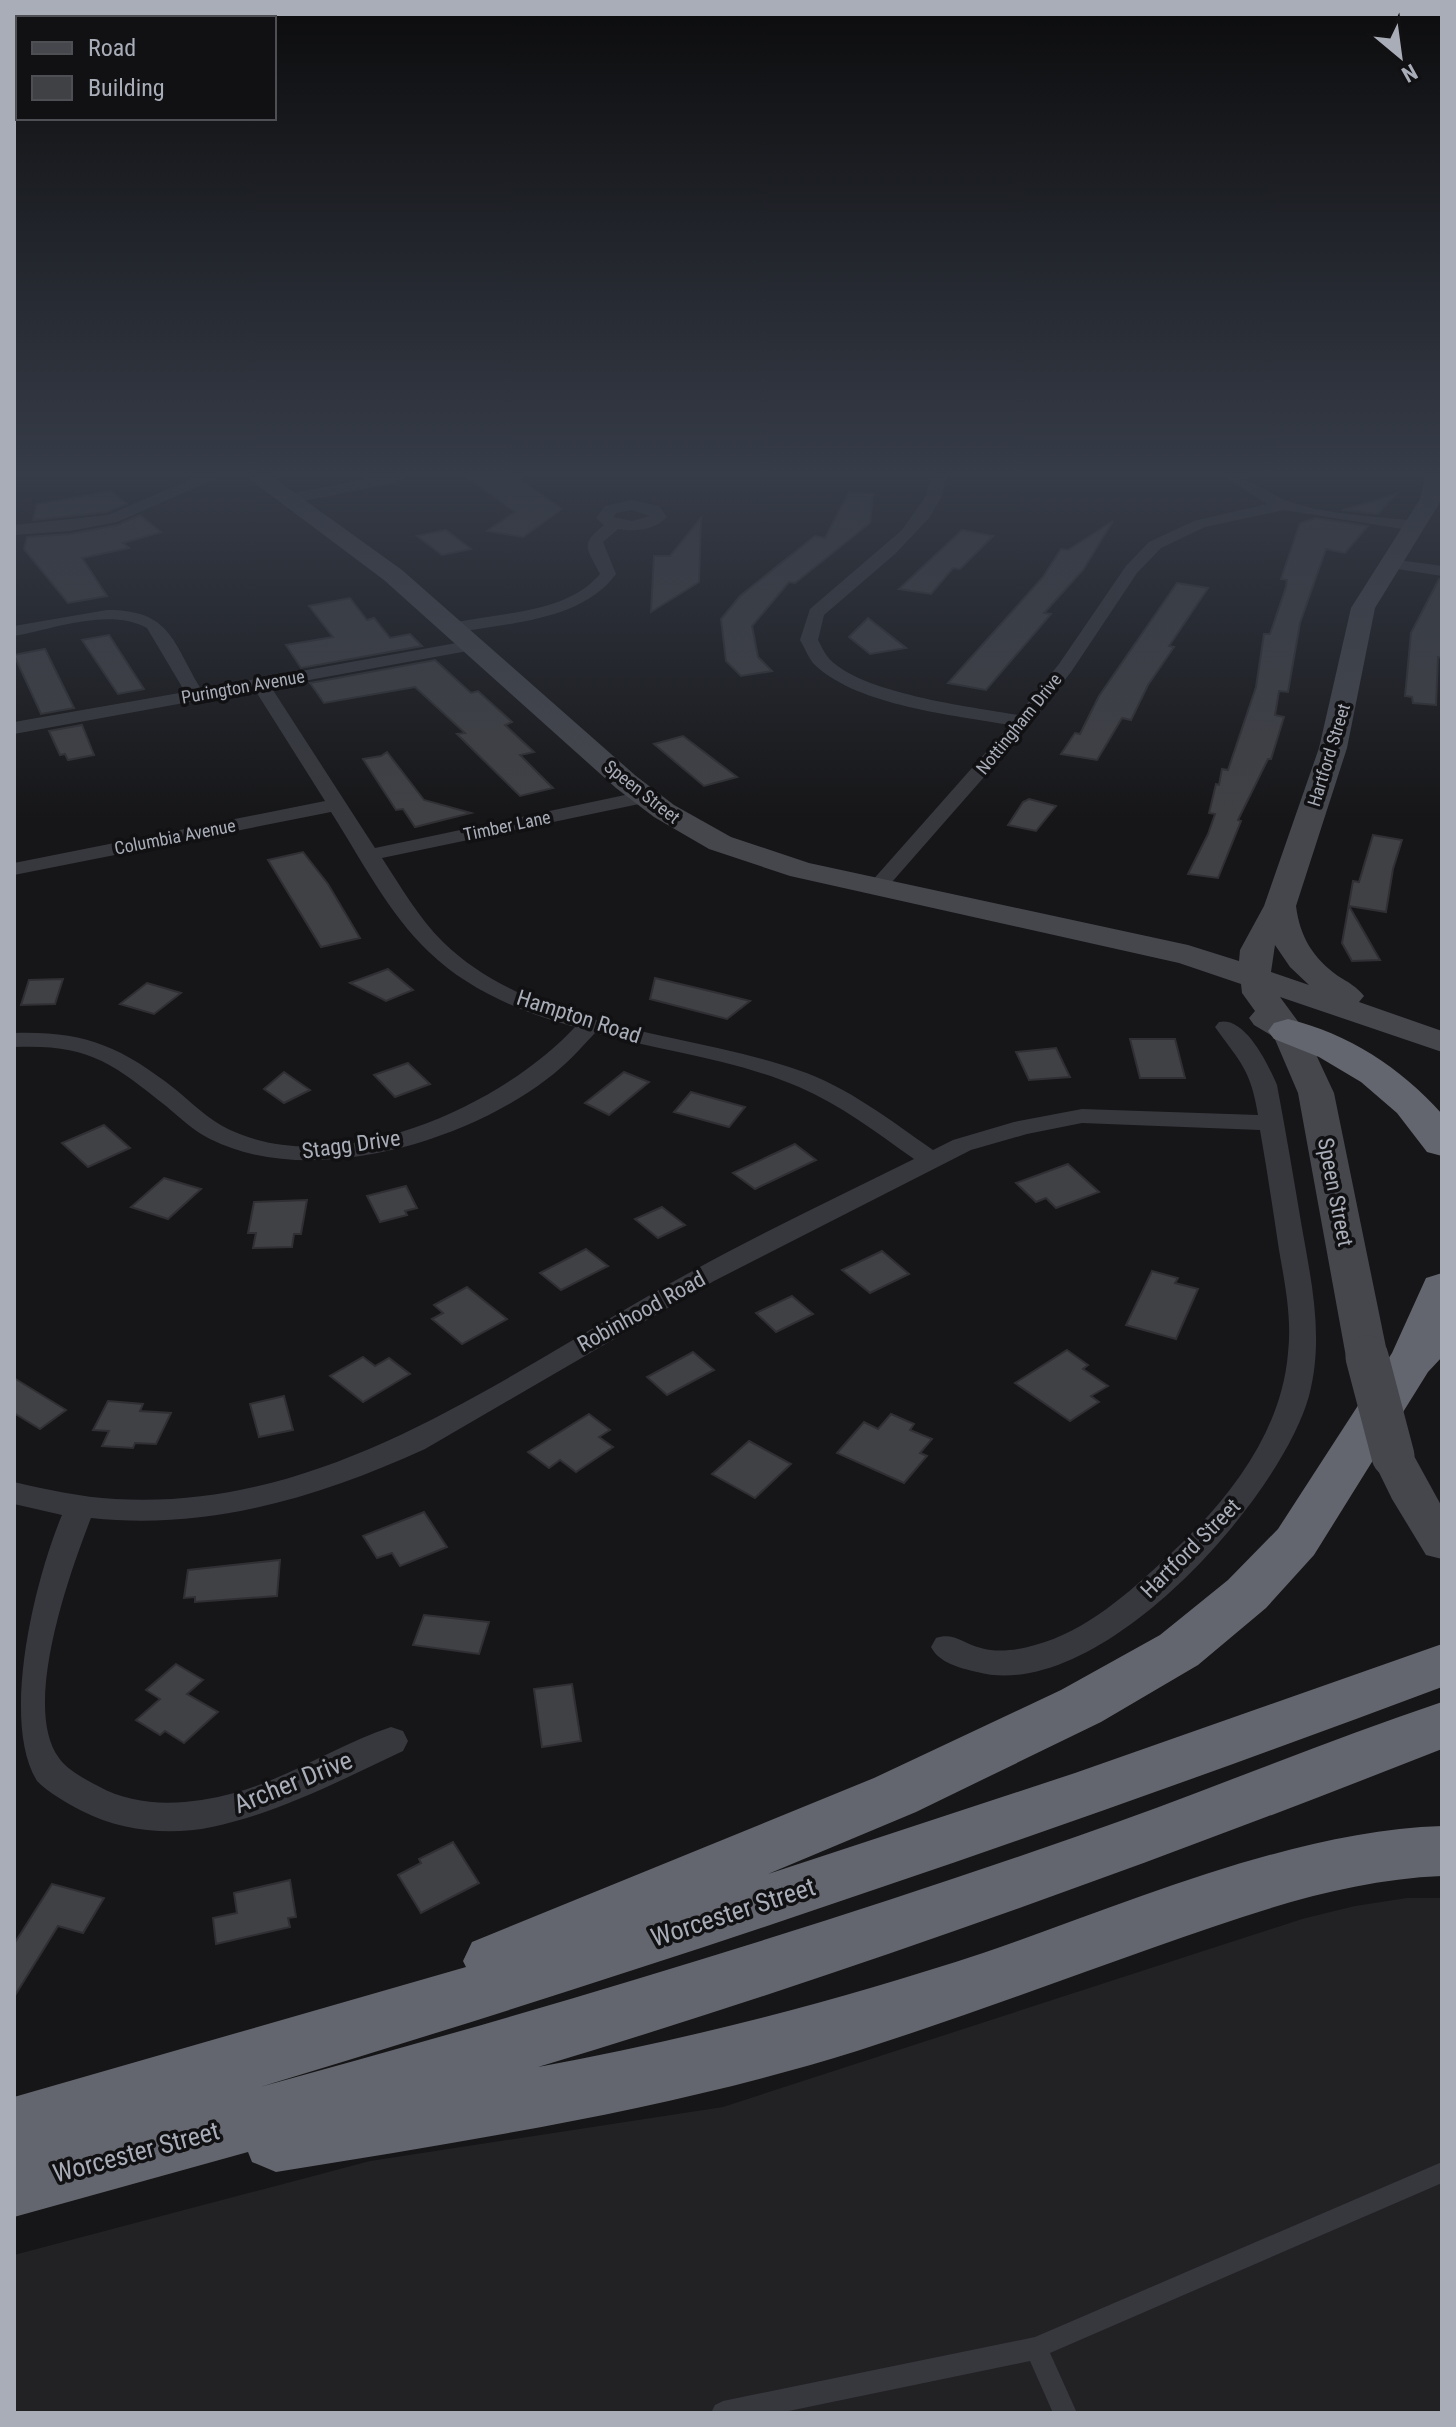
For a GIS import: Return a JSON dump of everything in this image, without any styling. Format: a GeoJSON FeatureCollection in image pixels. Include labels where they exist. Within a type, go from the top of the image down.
{"type":"FeatureCollection","features":[{"type":"Feature","properties":{"kind":"highway"},"geometry":{"type":"LineString","coordinates":[[1288,1031],[1332,1047],[1384,1080],[1418,1111],[1442,1143]]}},
{"type":"Feature","properties":{"kind":"highway"},"geometry":{"type":"LineString","coordinates":[[255,2059],[895,1795],[1081,1706],[1179,1650],[1247,1594],[1296,1542],[1442,1288]]}},
{"type":"Feature","properties":{"kind":"highway","name":"Worcester Street"},"geometry":{"type":"LineString","coordinates":[[14,2128],[603,1954],[822,1883],[1126,1780],[1442,1665]]}},
{"type":"Feature","properties":{"kind":"highway","name":"Worcester Street"},"geometry":{"type":"LineString","coordinates":[[14,2186],[346,2095],[694,1988],[1011,1884],[1442,1725]]}},
{"type":"Feature","properties":{"kind":"highway"},"geometry":{"type":"LineString","coordinates":[[14,2186],[539,2098],[711,2063],[868,2019],[1307,1871],[1353,1859],[1401,1852],[1442,1851]]}},
{"type":"Feature","properties":{"kind":"street","name":"Speen Street"},"geometry":{"type":"LineString","coordinates":[[410,591],[644,797],[698,833],[743,853],[801,870],[1172,951],[1441,1042]]}},
{"type":"Feature","properties":{"kind":"street","name":"Purington Avenue"},"geometry":{"type":"LineString","coordinates":[[14,728],[260,684],[464,637],[592,591]]}},
{"type":"Feature","properties":{"kind":"street"},"geometry":{"type":"LineString","coordinates":[[840,591],[816,613],[807,632],[809,649],[827,668],[877,691],[1022,721]]}},
{"type":"Feature","properties":{"kind":"street","name":"Nottingham Drive"},"geometry":{"type":"LineString","coordinates":[[878,886],[1022,721],[1119,591]]}},
{"type":"Feature","properties":{"kind":"street","name":"Hartford Street"},"geometry":{"type":"LineString","coordinates":[[1255,977],[1255,959],[1260,941],[1280,906],[1336,736],[1363,608],[1374,591]]}},
{"type":"Feature","properties":{"kind":"street"},"geometry":{"type":"LineString","coordinates":[[14,631],[134,614],[154,625],[196,695]]}},
{"type":"Feature","properties":{"kind":"street","name":"Hampton Road"},"geometry":{"type":"LineString","coordinates":[[260,684],[406,912],[432,944],[449,959],[512,995],[590,1024],[789,1075],[842,1099],[930,1159]]}},
{"type":"Feature","properties":{"kind":"street","name":"Timber Lane"},"geometry":{"type":"LineString","coordinates":[[369,855],[644,797]]}},
{"type":"Feature","properties":{"kind":"street","name":"Columbia Avenue"},"geometry":{"type":"LineString","coordinates":[[14,869],[337,805]]}},
{"type":"Feature","properties":{"kind":"street"},"geometry":{"type":"LineString","coordinates":[[1280,906],[1284,929],[1294,951],[1318,977],[1361,1003],[1441,1042]]}},
{"type":"Feature","properties":{"kind":"street","name":"Speen Street"},"geometry":{"type":"LineString","coordinates":[[1110,939],[1212,986],[1288,1031],[1309,1074],[1407,1349],[1393,1456],[1414,1499],[1442,1543]]}},
{"type":"Feature","properties":{"kind":"street"},"geometry":{"type":"LineString","coordinates":[[1255,977],[1264,1003],[1288,1031],[1376,1030],[1441,1042]]}},
{"type":"Feature","properties":{"kind":"street","name":"Stagg Drive"},"geometry":{"type":"LineString","coordinates":[[14,1040],[67,1039],[110,1052],[218,1134],[261,1150],[291,1153],[384,1143],[454,1120],[534,1078],[590,1024]]}},
{"type":"Feature","properties":{"kind":"street","name":"Hartford Street"},"geometry":{"type":"LineString","coordinates":[[947,1647],[973,1660],[1005,1663],[1050,1653],[1094,1633],[1135,1602],[1203,1541],[1260,1471],[1286,1422],[1302,1360],[1299,1293],[1272,1123],[1259,1068],[1227,1027]]}},
{"type":"Feature","properties":{"kind":"street","name":"Robinhood Road"},"geometry":{"type":"LineString","coordinates":[[14,1493],[80,1508],[125,1512],[255,1499],[300,1489],[379,1460],[415,1442],[668,1295],[930,1159],[992,1135],[1082,1116],[1272,1123]]}},
{"type":"Feature","properties":{"kind":"street","name":"Archer Drive"},"geometry":{"type":"LineString","coordinates":[[80,1508],[55,1566],[31,1650],[26,1681],[26,1713],[32,1739],[45,1767],[69,1787],[98,1804],[132,1814],[169,1818],[209,1814],[251,1803],[294,1786],[391,1741]]}},
{"type":"Feature","properties":{"kind":"lane"},"geometry":{"type":"LineString","coordinates":[[723,2413],[1036,2348],[1442,2172]]}},
{"type":"Feature","properties":{"kind":"lane"},"geometry":{"type":"LineString","coordinates":[[1036,2348],[1065,2413]]}},
{"type":"Feature","properties":{"kind":"shaded area"},"geometry":{"type":"Polygon","coordinates":[[[1407,1898],[1442,1898],[1442,2413],[14,2413],[14,2255],[370,2161],[723,2107],[1302,1919],[1407,1898]]]}},
{"type":"Feature","properties":{"kind":"building"},"geometry":{"type":"Polygon","coordinates":[[[58,591],[104,591],[107,596],[68,603],[58,591]]]}},
{"type":"Feature","properties":{"kind":"building"},"geometry":{"type":"Polygon","coordinates":[[[652,591],[684,591],[651,612],[652,591]]]}},
{"type":"Feature","properties":{"kind":"building"},"geometry":{"type":"Polygon","coordinates":[[[746,591],[781,591],[752,626],[758,657],[772,671],[741,676],[726,661],[721,619],[746,591]]]}},
{"type":"Feature","properties":{"kind":"building"},"geometry":{"type":"Polygon","coordinates":[[[1030,591],[1064,591],[1044,613],[1051,614],[986,690],[948,683],[1030,591]]]}},
{"type":"Feature","properties":{"kind":"building"},"geometry":{"type":"Polygon","coordinates":[[[1171,591],[1206,591],[1169,646],[1174,647],[1148,685],[1131,720],[1122,718],[1097,760],[1061,754],[1075,733],[1080,734],[1099,696],[1171,591]]]}},
{"type":"Feature","properties":{"kind":"building"},"geometry":{"type":"Polygon","coordinates":[[[1285,591],[1311,591],[1300,623],[1288,692],[1279,691],[1275,715],[1284,717],[1271,759],[1268,759],[1238,820],[1241,821],[1218,878],[1188,874],[1215,814],[1209,813],[1216,784],[1219,785],[1222,769],[1228,770],[1256,687],[1264,634],[1270,634],[1285,591]]]}},
{"type":"Feature","properties":{"kind":"building"},"geometry":{"type":"Polygon","coordinates":[[[1433,591],[1442,591],[1442,658],[1438,657],[1436,705],[1413,703],[1412,697],[1405,696],[1411,633],[1433,591]]]}},
{"type":"Feature","properties":{"kind":"building"},"geometry":{"type":"Polygon","coordinates":[[[350,598],[367,620],[374,618],[390,638],[410,634],[422,646],[301,668],[286,645],[333,637],[309,606],[350,598]]]}},
{"type":"Feature","properties":{"kind":"building"},"geometry":{"type":"Polygon","coordinates":[[[868,618],[906,648],[870,654],[849,637],[868,618]]]}},
{"type":"Feature","properties":{"kind":"building"},"geometry":{"type":"Polygon","coordinates":[[[109,635],[144,689],[118,694],[82,640],[109,635]]]}},
{"type":"Feature","properties":{"kind":"building"},"geometry":{"type":"Polygon","coordinates":[[[45,649],[74,708],[41,714],[14,655],[45,649]]]}},
{"type":"Feature","properties":{"kind":"building"},"geometry":{"type":"Polygon","coordinates":[[[435,660],[471,693],[478,691],[512,722],[505,725],[534,752],[520,755],[553,788],[520,796],[457,734],[465,733],[415,687],[324,703],[310,683],[435,660]]]}},
{"type":"Feature","properties":{"kind":"building"},"geometry":{"type":"Polygon","coordinates":[[[82,725],[94,755],[68,760],[65,754],[60,755],[49,731],[82,725]]]}},
{"type":"Feature","properties":{"kind":"building"},"geometry":{"type":"Polygon","coordinates":[[[683,736],[737,777],[704,786],[654,744],[683,736]]]}},
{"type":"Feature","properties":{"kind":"building"},"geometry":{"type":"Polygon","coordinates":[[[387,752],[424,800],[471,813],[415,827],[403,809],[396,810],[363,759],[387,752]]]}},
{"type":"Feature","properties":{"kind":"building"},"geometry":{"type":"Polygon","coordinates":[[[1029,799],[1056,806],[1036,831],[1008,825],[1023,802],[1029,799]]]}},
{"type":"Feature","properties":{"kind":"building"},"geometry":{"type":"Polygon","coordinates":[[[1373,835],[1402,840],[1393,869],[1386,912],[1349,906],[1380,960],[1352,961],[1342,943],[1353,881],[1359,882],[1373,835]]]}},
{"type":"Feature","properties":{"kind":"building"},"geometry":{"type":"Polygon","coordinates":[[[303,852],[328,884],[360,938],[321,947],[268,860],[303,852]]]}},
{"type":"Feature","properties":{"kind":"building"},"geometry":{"type":"Polygon","coordinates":[[[388,969],[413,990],[386,1001],[350,983],[388,969]]]}},
{"type":"Feature","properties":{"kind":"building"},"geometry":{"type":"Polygon","coordinates":[[[655,978],[750,1001],[727,1019],[650,999],[655,978]]]}},
{"type":"Feature","properties":{"kind":"building"},"geometry":{"type":"Polygon","coordinates":[[[63,979],[55,1004],[21,1005],[29,980],[63,979]]]}},
{"type":"Feature","properties":{"kind":"building"},"geometry":{"type":"Polygon","coordinates":[[[147,983],[181,993],[154,1014],[120,1004],[147,983]]]}},
{"type":"Feature","properties":{"kind":"building"},"geometry":{"type":"Polygon","coordinates":[[[1130,1039],[1175,1039],[1185,1078],[1140,1078],[1130,1039]]]}},
{"type":"Feature","properties":{"kind":"building"},"geometry":{"type":"Polygon","coordinates":[[[1056,1048],[1070,1077],[1029,1080],[1016,1052],[1056,1048]]]}},
{"type":"Feature","properties":{"kind":"building"},"geometry":{"type":"Polygon","coordinates":[[[408,1063],[430,1084],[395,1097],[374,1075],[408,1063]]]}},
{"type":"Feature","properties":{"kind":"building"},"geometry":{"type":"Polygon","coordinates":[[[284,1072],[310,1090],[284,1103],[264,1089],[284,1072]]]}},
{"type":"Feature","properties":{"kind":"building"},"geometry":{"type":"Polygon","coordinates":[[[624,1072],[649,1082],[609,1115],[585,1103],[624,1072]]]}},
{"type":"Feature","properties":{"kind":"building"},"geometry":{"type":"Polygon","coordinates":[[[691,1092],[745,1107],[729,1127],[674,1112],[691,1092]]]}},
{"type":"Feature","properties":{"kind":"building"},"geometry":{"type":"Polygon","coordinates":[[[104,1125],[130,1148],[88,1167],[62,1143],[104,1125]]]}},
{"type":"Feature","properties":{"kind":"building"},"geometry":{"type":"Polygon","coordinates":[[[795,1144],[816,1160],[755,1189],[733,1173],[795,1144]]]}},
{"type":"Feature","properties":{"kind":"building"},"geometry":{"type":"Polygon","coordinates":[[[1068,1164],[1099,1192],[1056,1208],[1046,1198],[1036,1202],[1016,1183],[1068,1164]]]}},
{"type":"Feature","properties":{"kind":"building"},"geometry":{"type":"Polygon","coordinates":[[[164,1178],[201,1189],[168,1219],[131,1207],[164,1178]]]}},
{"type":"Feature","properties":{"kind":"building"},"geometry":{"type":"Polygon","coordinates":[[[406,1186],[417,1208],[405,1211],[407,1215],[380,1222],[367,1196],[406,1186]]]}},
{"type":"Feature","properties":{"kind":"building"},"geometry":{"type":"Polygon","coordinates":[[[307,1200],[301,1234],[294,1234],[292,1247],[253,1248],[256,1233],[248,1233],[254,1202],[307,1200]]]}},
{"type":"Feature","properties":{"kind":"building"},"geometry":{"type":"Polygon","coordinates":[[[662,1207],[685,1225],[658,1238],[635,1219],[662,1207]]]}},
{"type":"Feature","properties":{"kind":"building"},"geometry":{"type":"Polygon","coordinates":[[[586,1249],[608,1266],[561,1290],[540,1273],[586,1249]]]}},
{"type":"Feature","properties":{"kind":"building"},"geometry":{"type":"Polygon","coordinates":[[[882,1251],[909,1274],[870,1293],[842,1270],[882,1251]]]}},
{"type":"Feature","properties":{"kind":"building"},"geometry":{"type":"Polygon","coordinates":[[[1152,1271],[1178,1278],[1175,1283],[1198,1289],[1176,1339],[1126,1325],[1152,1271]]]}},
{"type":"Feature","properties":{"kind":"building"},"geometry":{"type":"Polygon","coordinates":[[[467,1287],[507,1319],[462,1344],[432,1319],[443,1313],[434,1305],[467,1287]]]}},
{"type":"Feature","properties":{"kind":"building"},"geometry":{"type":"Polygon","coordinates":[[[792,1296],[813,1314],[776,1332],[756,1313],[792,1296]]]}},
{"type":"Feature","properties":{"kind":"building"},"geometry":{"type":"Polygon","coordinates":[[[1067,1350],[1088,1365],[1083,1369],[1108,1386],[1091,1396],[1099,1402],[1070,1421],[1015,1383],[1067,1350]]]}},
{"type":"Feature","properties":{"kind":"building"},"geometry":{"type":"Polygon","coordinates":[[[693,1352],[714,1370],[667,1395],[647,1377],[693,1352]]]}},
{"type":"Feature","properties":{"kind":"building"},"geometry":{"type":"Polygon","coordinates":[[[363,1357],[375,1366],[389,1358],[410,1374],[363,1402],[330,1376],[363,1357]]]}},
{"type":"Feature","properties":{"kind":"building"},"geometry":{"type":"Polygon","coordinates":[[[14,1378],[66,1410],[40,1429],[14,1413],[14,1378]]]}},
{"type":"Feature","properties":{"kind":"building"},"geometry":{"type":"Polygon","coordinates":[[[284,1396],[293,1430],[259,1437],[250,1404],[284,1396]]]}},
{"type":"Feature","properties":{"kind":"building"},"geometry":{"type":"Polygon","coordinates":[[[108,1401],[143,1404],[140,1411],[171,1413],[156,1444],[135,1443],[133,1448],[102,1446],[109,1431],[93,1430],[108,1401]]]}},
{"type":"Feature","properties":{"kind":"building"},"geometry":{"type":"Polygon","coordinates":[[[589,1414],[610,1430],[599,1437],[613,1447],[576,1472],[560,1460],[549,1468],[528,1452],[589,1414]]]}},
{"type":"Feature","properties":{"kind":"building"},"geometry":{"type":"Polygon","coordinates":[[[891,1414],[914,1424],[910,1430],[932,1439],[920,1453],[927,1456],[904,1483],[837,1453],[864,1422],[878,1429],[891,1414]]]}},
{"type":"Feature","properties":{"kind":"building"},"geometry":{"type":"Polygon","coordinates":[[[749,1441],[791,1464],[755,1498],[712,1474],[749,1441]]]}},
{"type":"Feature","properties":{"kind":"building"},"geometry":{"type":"Polygon","coordinates":[[[424,1512],[447,1547],[400,1566],[392,1553],[377,1558],[363,1536],[424,1512]]]}},
{"type":"Feature","properties":{"kind":"building"},"geometry":{"type":"Polygon","coordinates":[[[280,1560],[277,1596],[195,1602],[195,1597],[184,1598],[188,1570],[280,1560]]]}},
{"type":"Feature","properties":{"kind":"building"},"geometry":{"type":"Polygon","coordinates":[[[424,1615],[489,1622],[479,1654],[413,1645],[424,1615]]]}},
{"type":"Feature","properties":{"kind":"building"},"geometry":{"type":"Polygon","coordinates":[[[176,1664],[203,1680],[187,1694],[218,1712],[184,1743],[165,1731],[160,1735],[136,1720],[160,1699],[146,1690],[176,1664]]]}},
{"type":"Feature","properties":{"kind":"building"},"geometry":{"type":"Polygon","coordinates":[[[572,1684],[581,1741],[542,1747],[534,1689],[572,1684]]]}},
{"type":"Feature","properties":{"kind":"building"},"geometry":{"type":"Polygon","coordinates":[[[453,1842],[479,1883],[421,1913],[398,1875],[421,1863],[419,1859],[453,1842]]]}},
{"type":"Feature","properties":{"kind":"building"},"geometry":{"type":"Polygon","coordinates":[[[290,1880],[296,1917],[288,1918],[290,1927],[216,1944],[213,1918],[237,1913],[234,1893],[290,1880]]]}},
{"type":"Feature","properties":{"kind":"building"},"geometry":{"type":"Polygon","coordinates":[[[52,1884],[104,1898],[83,1933],[58,1926],[14,1997],[14,1944],[52,1884]]]}}]}
